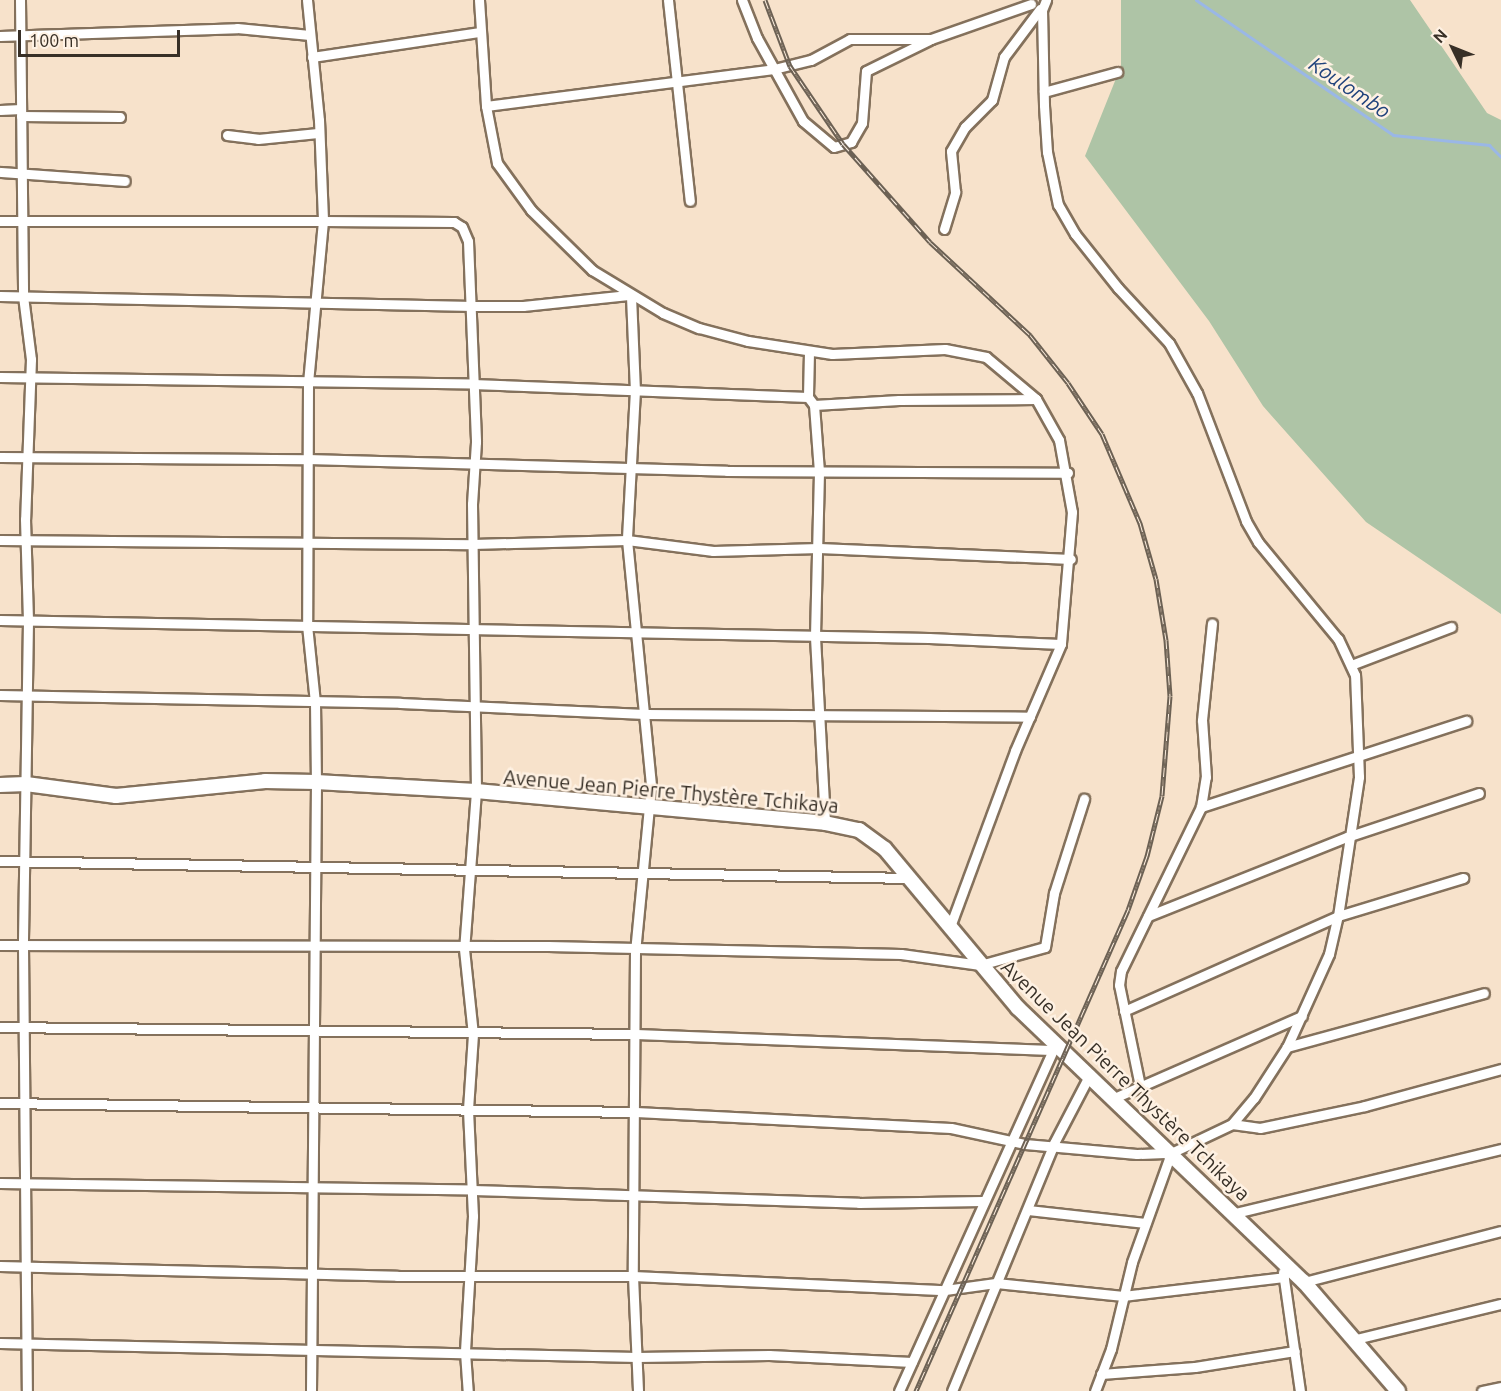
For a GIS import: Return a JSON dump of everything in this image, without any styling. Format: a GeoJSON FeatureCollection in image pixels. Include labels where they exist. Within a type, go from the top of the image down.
{"type":"FeatureCollection","features":[{"type":"Feature","properties":{"kind":"street"},"geometry":{"type":"LineString","coordinates":[[20,0],[23,296],[31,377],[26,458],[28,621],[23,946],[28,1267],[27,1391]]}},
{"type":"Feature","properties":{"kind":"street"},"geometry":{"type":"LineString","coordinates":[[307,0],[323,221],[308,383],[306,541],[307,625],[315,702],[316,782],[314,1107],[309,1273],[311,1391]]}},
{"type":"Feature","properties":{"kind":"street"},"geometry":{"type":"LineString","coordinates":[[479,0],[486,106],[497,163],[531,210],[592,270],[630,296],[699,328],[809,352],[945,349],[986,357],[1036,399],[1059,440],[1068,473],[1071,559],[1061,644],[1030,717],[950,927]]}},
{"type":"Feature","properties":{"kind":"street"},"geometry":{"type":"LineString","coordinates":[[668,0],[675,85],[690,201]]}},
{"type":"Feature","properties":{"kind":"street"},"geometry":{"type":"LineString","coordinates":[[742,0],[774,69],[803,121],[834,147],[851,142],[862,123],[866,71],[931,39],[1035,6],[1046,0]]}},
{"type":"Feature","properties":{"kind":"street"},"geometry":{"type":"LineString","coordinates":[[0,1103],[636,1112],[951,1128],[1013,1142],[1054,1143],[1137,1154],[1171,1153],[1232,1124],[1254,1098],[1287,1047],[1329,954],[1338,916],[1347,837],[1359,777],[1358,726],[1351,665],[1338,639],[1258,542],[1246,521],[1197,393],[1169,343],[1132,305],[1065,219],[1051,175],[1035,6]]}},
{"type":"Feature","properties":{"kind":"street"},"geometry":{"type":"LineString","coordinates":[[944,229],[955,192],[950,171],[951,151],[965,127],[992,100],[1004,57],[1035,6]]}},
{"type":"Feature","properties":{"kind":"street"},"geometry":{"type":"LineString","coordinates":[[0,36],[237,28],[310,35]]}},
{"type":"Feature","properties":{"kind":"street"},"geometry":{"type":"LineString","coordinates":[[312,57],[480,32]]}},
{"type":"Feature","properties":{"kind":"street"},"geometry":{"type":"LineString","coordinates":[[486,106],[675,85],[774,69],[811,60],[850,39],[931,39]]}},
{"type":"Feature","properties":{"kind":"street"},"geometry":{"type":"LineString","coordinates":[[1044,93],[1117,72]]}},
{"type":"Feature","properties":{"kind":"street"},"geometry":{"type":"LineString","coordinates":[[0,110],[120,117]]}},
{"type":"Feature","properties":{"kind":"street"},"geometry":{"type":"LineString","coordinates":[[227,135],[258,139],[318,133]]}},
{"type":"Feature","properties":{"kind":"street"},"geometry":{"type":"LineString","coordinates":[[0,172],[124,181]]}},
{"type":"Feature","properties":{"kind":"street"},"geometry":{"type":"LineString","coordinates":[[0,221],[454,222],[462,227],[468,241],[473,306],[472,629],[476,791],[464,949],[473,1034],[468,1110],[473,1190],[465,1352],[468,1391]]}},
{"type":"Feature","properties":{"kind":"street"},"geometry":{"type":"LineString","coordinates":[[0,296],[68,300],[523,306],[630,296]]}},
{"type":"Feature","properties":{"kind":"street"},"geometry":{"type":"LineString","coordinates":[[630,296],[635,390],[633,467],[627,540],[633,634],[645,714],[651,808],[640,870],[635,951],[636,1112],[633,1276],[638,1391]]}},
{"type":"Feature","properties":{"kind":"street"},"geometry":{"type":"LineString","coordinates":[[809,352],[811,401],[819,472],[819,548],[815,638],[825,823]]}},
{"type":"Feature","properties":{"kind":"street"},"geometry":{"type":"LineString","coordinates":[[0,377],[472,384],[635,390],[811,401],[1036,399]]}},
{"type":"Feature","properties":{"kind":"street"},"geometry":{"type":"LineString","coordinates":[[0,457],[307,459],[473,466],[819,472],[1068,473]]}},
{"type":"Feature","properties":{"kind":"street"},"geometry":{"type":"LineString","coordinates":[[0,540],[473,544],[627,540],[713,551],[819,548],[1071,559]]}},
{"type":"Feature","properties":{"kind":"street"},"geometry":{"type":"LineString","coordinates":[[0,620],[307,625],[1061,644]]}},
{"type":"Feature","properties":{"kind":"street"},"geometry":{"type":"LineString","coordinates":[[1140,1086],[1119,985],[1121,971],[1201,807],[1206,777],[1202,720],[1212,624]]}},
{"type":"Feature","properties":{"kind":"street"},"geometry":{"type":"LineString","coordinates":[[1351,665],[1451,627]]}},
{"type":"Feature","properties":{"kind":"street"},"geometry":{"type":"LineString","coordinates":[[0,695],[473,705],[645,714],[1030,717]]}},
{"type":"Feature","properties":{"kind":"street"},"geometry":{"type":"LineString","coordinates":[[1201,807],[1466,721]]}},
{"type":"Feature","properties":{"kind":"street","name":"Avenue Jean Pierre Thystère Tchikaya"},"geometry":{"type":"LineString","coordinates":[[0,785],[26,784],[116,796],[265,781],[316,782],[476,791],[825,823],[860,830],[872,838],[910,878],[980,965],[1054,1047],[1090,1074],[1235,1213],[1304,1282],[1356,1339],[1398,1391]]}},
{"type":"Feature","properties":{"kind":"street"},"geometry":{"type":"LineString","coordinates":[[1148,916],[1347,837],[1479,793]]}},
{"type":"Feature","properties":{"kind":"street"},"geometry":{"type":"LineString","coordinates":[[0,945],[464,949],[548,946],[635,951],[901,954],[980,965],[1045,947],[1054,893],[1084,799]]}},
{"type":"Feature","properties":{"kind":"street"},"geometry":{"type":"LineString","coordinates":[[0,861],[640,870],[779,878],[910,878]]}},
{"type":"Feature","properties":{"kind":"street"},"geometry":{"type":"LineString","coordinates":[[1124,1011],[1338,916],[1463,878]]}},
{"type":"Feature","properties":{"kind":"street"},"geometry":{"type":"LineString","coordinates":[[1287,1047],[1484,993]]}},
{"type":"Feature","properties":{"kind":"street"},"geometry":{"type":"LineString","coordinates":[[1114,1098],[1302,1016]]}},
{"type":"Feature","properties":{"kind":"street"},"geometry":{"type":"LineString","coordinates":[[0,1027],[634,1034],[1054,1047],[899,1391]]}},
{"type":"Feature","properties":{"kind":"street"},"geometry":{"type":"LineString","coordinates":[[1232,1124],[1260,1128],[1365,1106],[1501,1069]]}},
{"type":"Feature","properties":{"kind":"street"},"geometry":{"type":"LineString","coordinates":[[952,1391],[1054,1143],[1090,1074]]}},
{"type":"Feature","properties":{"kind":"street"},"geometry":{"type":"LineString","coordinates":[[1235,1213],[1501,1149]]}},
{"type":"Feature","properties":{"kind":"street"},"geometry":{"type":"LineString","coordinates":[[1095,1391],[1112,1349],[1123,1296],[1145,1223],[1171,1153]]}},
{"type":"Feature","properties":{"kind":"street"},"geometry":{"type":"LineString","coordinates":[[0,1184],[473,1190],[859,1203],[983,1201]]}},
{"type":"Feature","properties":{"kind":"street"},"geometry":{"type":"LineString","coordinates":[[1028,1210],[1145,1223]]}},
{"type":"Feature","properties":{"kind":"street"},"geometry":{"type":"LineString","coordinates":[[1304,1282],[1501,1231]]}},
{"type":"Feature","properties":{"kind":"street"},"geometry":{"type":"LineString","coordinates":[[1280,1259],[1300,1391]]}},
{"type":"Feature","properties":{"kind":"street"},"geometry":{"type":"LineString","coordinates":[[0,1266],[309,1273],[633,1276],[945,1290],[996,1283],[1123,1296],[1284,1277]]}},
{"type":"Feature","properties":{"kind":"street"},"geometry":{"type":"LineString","coordinates":[[1356,1339],[1501,1304]]}},
{"type":"Feature","properties":{"kind":"street"},"geometry":{"type":"LineString","coordinates":[[0,1343],[310,1348],[637,1357],[769,1355],[912,1362]]}},
{"type":"Feature","properties":{"kind":"street"},"geometry":{"type":"LineString","coordinates":[[1101,1374],[1195,1367],[1295,1351]]}},
{"type":"Feature","properties":{"kind":"street"},"geometry":{"type":"LineString","coordinates":[[1482,1391],[1501,1387]]}},
{"type":"Feature","properties":{"kind":"green space"},"geometry":{"type":"Polygon","coordinates":[[[1121,0],[1410,0],[1487,113],[1501,120],[1501,614],[1366,522],[1263,406],[1209,321],[1085,156],[1121,66],[1121,0]]]}},
{"type":"Feature","properties":{"kind":"waterway","name":"Koulombo"},"geometry":{"type":"LineString","coordinates":[[1196,0],[1393,135],[1489,145],[1501,157]]}},
{"type":"Feature","properties":{"kind":"railway"},"geometry":{"type":"LineString","coordinates":[[765,0],[790,66],[843,144],[930,242],[1030,335],[1068,383],[1102,434],[1140,523],[1156,579],[1166,640],[1170,696],[1162,796],[1147,856],[1128,910],[916,1391]]}}]}
